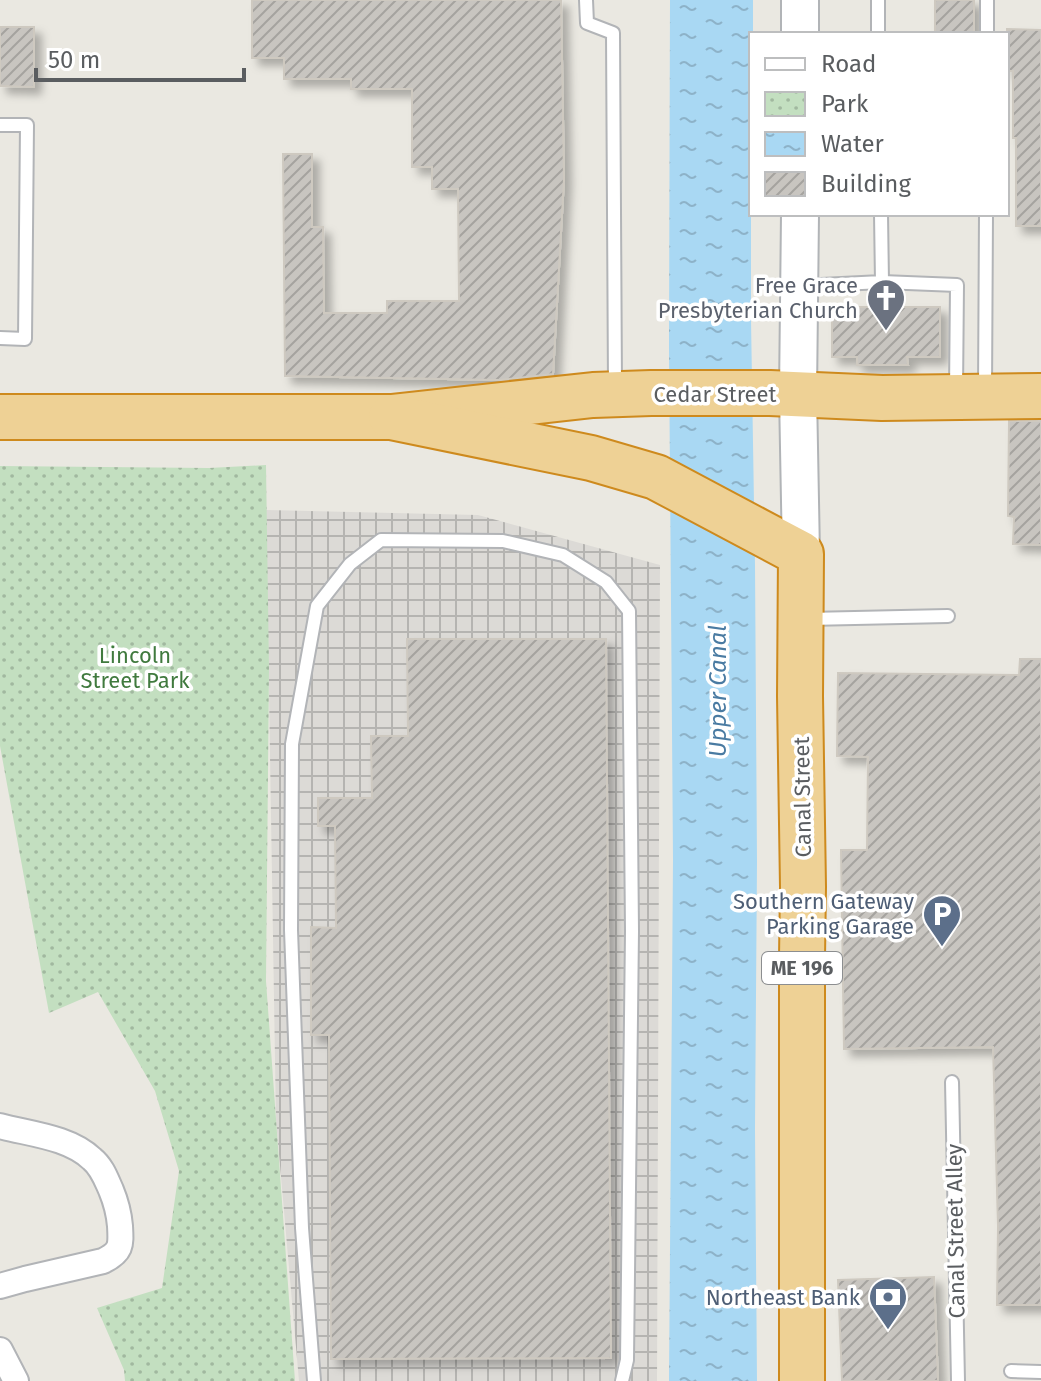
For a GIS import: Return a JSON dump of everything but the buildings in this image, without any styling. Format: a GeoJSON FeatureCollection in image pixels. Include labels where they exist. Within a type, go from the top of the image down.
{"type":"FeatureCollection","features":[{"type":"Feature","properties":{"kind":"highway","name":"Cedar Street"},"geometry":{"type":"LineString","coordinates":[[0,417],[391,417],[633,394],[784,393],[882,398],[1041,396]]}},
{"type":"Feature","properties":{"kind":"highway","name":"Cedar Street"},"geometry":{"type":"LineString","coordinates":[[391,417],[591,458],[656,477],[786,545]]}},
{"type":"Feature","properties":{"kind":"highway","name":"Canal Street"},"geometry":{"type":"LineString","coordinates":[[786,545],[801,620],[802,1381]]}},
{"type":"Feature","properties":{"kind":"main road"},"geometry":{"type":"LineString","coordinates":[[800,0],[800,32]]}},
{"type":"Feature","properties":{"kind":"main road","name":"Canal Street"},"geometry":{"type":"LineString","coordinates":[[786,545],[784,393],[800,286],[800,216]]}},
{"type":"Feature","properties":{"kind":"street"},"geometry":{"type":"LineString","coordinates":[[0,1126],[65,1143],[93,1160],[104,1174],[115,1202],[120,1223],[120,1248],[103,1261],[0,1286]]}},
{"type":"Feature","properties":{"kind":"street"},"geometry":{"type":"LineString","coordinates":[[0,1350],[16,1381]]}},
{"type":"Feature","properties":{"kind":"lane"},"geometry":{"type":"LineString","coordinates":[[586,0],[587,23],[613,33],[633,394]]}},
{"type":"Feature","properties":{"kind":"lane"},"geometry":{"type":"LineString","coordinates":[[878,0],[878,32]]}},
{"type":"Feature","properties":{"kind":"lane"},"geometry":{"type":"LineString","coordinates":[[987,0],[987,32]]}},
{"type":"Feature","properties":{"kind":"lane"},"geometry":{"type":"LineString","coordinates":[[0,125],[27,125],[25,339],[0,338]]}},
{"type":"Feature","properties":{"kind":"lane"},"geometry":{"type":"LineString","coordinates":[[881,216],[882,282]]}},
{"type":"Feature","properties":{"kind":"lane"},"geometry":{"type":"LineString","coordinates":[[971,397],[986,216]]}},
{"type":"Feature","properties":{"kind":"lane"},"geometry":{"type":"LineString","coordinates":[[800,286],[882,282],[957,285],[971,397]]}},
{"type":"Feature","properties":{"kind":"lane"},"geometry":{"type":"LineString","coordinates":[[314,1381],[302,1228],[292,946],[292,744],[317,606],[350,564],[381,540],[503,541],[563,555],[606,582],[629,611],[632,931],[627,1360],[622,1381]]}},
{"type":"Feature","properties":{"kind":"lane"},"geometry":{"type":"LineString","coordinates":[[801,620],[948,616]]}},
{"type":"Feature","properties":{"kind":"lane","name":"Canal Street Alley"},"geometry":{"type":"LineString","coordinates":[[952,1082],[958,1381]]}},
{"type":"Feature","properties":{"kind":"lane"},"geometry":{"type":"LineString","coordinates":[[1011,1371],[1041,1372]]}},
{"type":"Feature","properties":{"kind":"shaded area"},"geometry":{"type":"Polygon","coordinates":[[[266,510],[478,515],[660,565],[657,1381],[299,1381],[276,1120],[266,510]]]}},
{"type":"Feature","properties":{"kind":"green space","name":"Lincoln Street Park"},"geometry":{"type":"Polygon","coordinates":[[[266,465],[269,668],[266,981],[295,1381],[125,1381],[124,1370],[97,1308],[162,1288],[179,1171],[155,1091],[98,992],[49,1013],[0,746],[0,466],[209,468],[266,465]]]}},
{"type":"Feature","properties":{"kind":"water","name":"Upper Canal"},"geometry":{"type":"Polygon","coordinates":[[[670,0],[753,0],[753,32],[749,32],[749,216],[755,565],[757,1381],[669,1381],[673,859],[670,0]]]}},
{"type":"Feature","properties":{"kind":"place","name":"Free Grace Presbyterian Church"},"geometry":{"type":"Point","coordinates":[886,332]}},
{"type":"Feature","properties":{"kind":"place","name":"Southern Gateway Parking Garage"},"geometry":{"type":"Point","coordinates":[942,948]}},
{"type":"Feature","properties":{"kind":"place","name":"Northeast Bank"},"geometry":{"type":"Point","coordinates":[888,1331]}}]}
